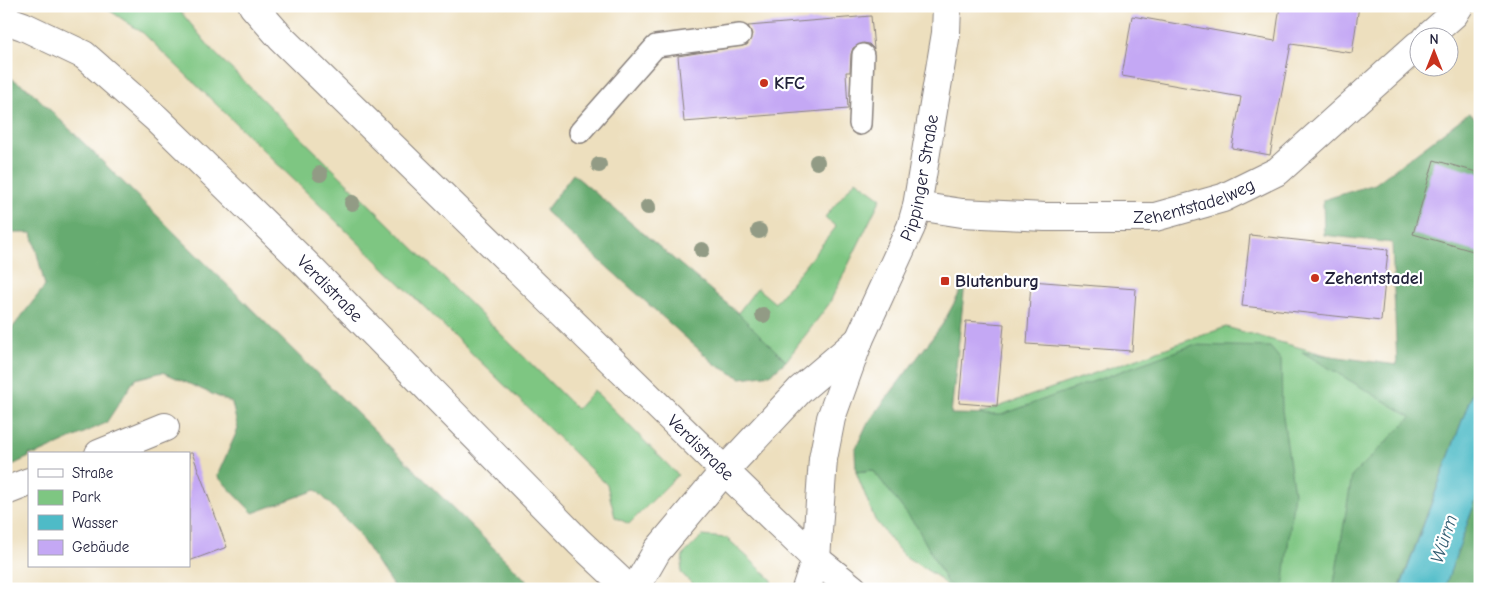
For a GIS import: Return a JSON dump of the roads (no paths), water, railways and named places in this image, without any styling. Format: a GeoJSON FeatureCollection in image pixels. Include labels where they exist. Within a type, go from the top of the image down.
{"type":"FeatureCollection","features":[{"type":"Feature","properties":{"kind":"main road","name":"Verdistraße"},"geometry":{"type":"LineString","coordinates":[[253,6],[282,39],[816,559],[853,589]]}},
{"type":"Feature","properties":{"kind":"main road","name":"Pippinger Straße"},"geometry":{"type":"LineString","coordinates":[[806,589],[816,559],[823,459],[831,418],[859,340],[904,246],[917,206],[946,33],[947,6]]}},
{"type":"Feature","properties":{"kind":"main road"},"geometry":{"type":"LineString","coordinates":[[1438,28],[1454,14],[1459,6]]}},
{"type":"Feature","properties":{"kind":"main road","name":"Verdistraße"},"geometry":{"type":"LineString","coordinates":[[6,20],[84,55],[157,119],[304,262],[573,535],[630,589]]}},
{"type":"Feature","properties":{"kind":"main road","name":"Zehentstadelweg"},"geometry":{"type":"LineString","coordinates":[[917,206],[962,213],[1045,217],[1155,217],[1224,198],[1278,171],[1408,54]]}},
{"type":"Feature","properties":{"kind":"main road","name":"Pippinger Straße"},"geometry":{"type":"LineString","coordinates":[[635,589],[658,551],[725,470],[800,390],[859,340]]}},
{"type":"Feature","properties":{"kind":"main road"},"geometry":{"type":"LineString","coordinates":[[105,452],[165,427]]}},
{"type":"Feature","properties":{"kind":"main road"},"geometry":{"type":"LineString","coordinates":[[6,491],[28,482]]}},
{"type":"Feature","properties":{"kind":"lane"},"geometry":{"type":"LineString","coordinates":[[580,132],[656,46],[740,35]]}},
{"type":"Feature","properties":{"kind":"lane"},"geometry":{"type":"LineString","coordinates":[[860,124],[863,55]]}},
{"type":"Feature","properties":{"kind":"water","name":"Würm"},"geometry":{"type":"Polygon","coordinates":[[[1480,372],[1480,488],[1444,589],[1400,589],[1480,372]]]}},
{"type":"Feature","properties":{"kind":"place","name":"KFC"},"geometry":{"type":"Point","coordinates":[764,83]}},
{"type":"Feature","properties":{"kind":"place","name":"Zehentstadel"},"geometry":{"type":"Point","coordinates":[1315,278]}},
{"type":"Feature","properties":{"kind":"place","name":"Blutenburg"},"geometry":{"type":"Point","coordinates":[945,281]}}]}
